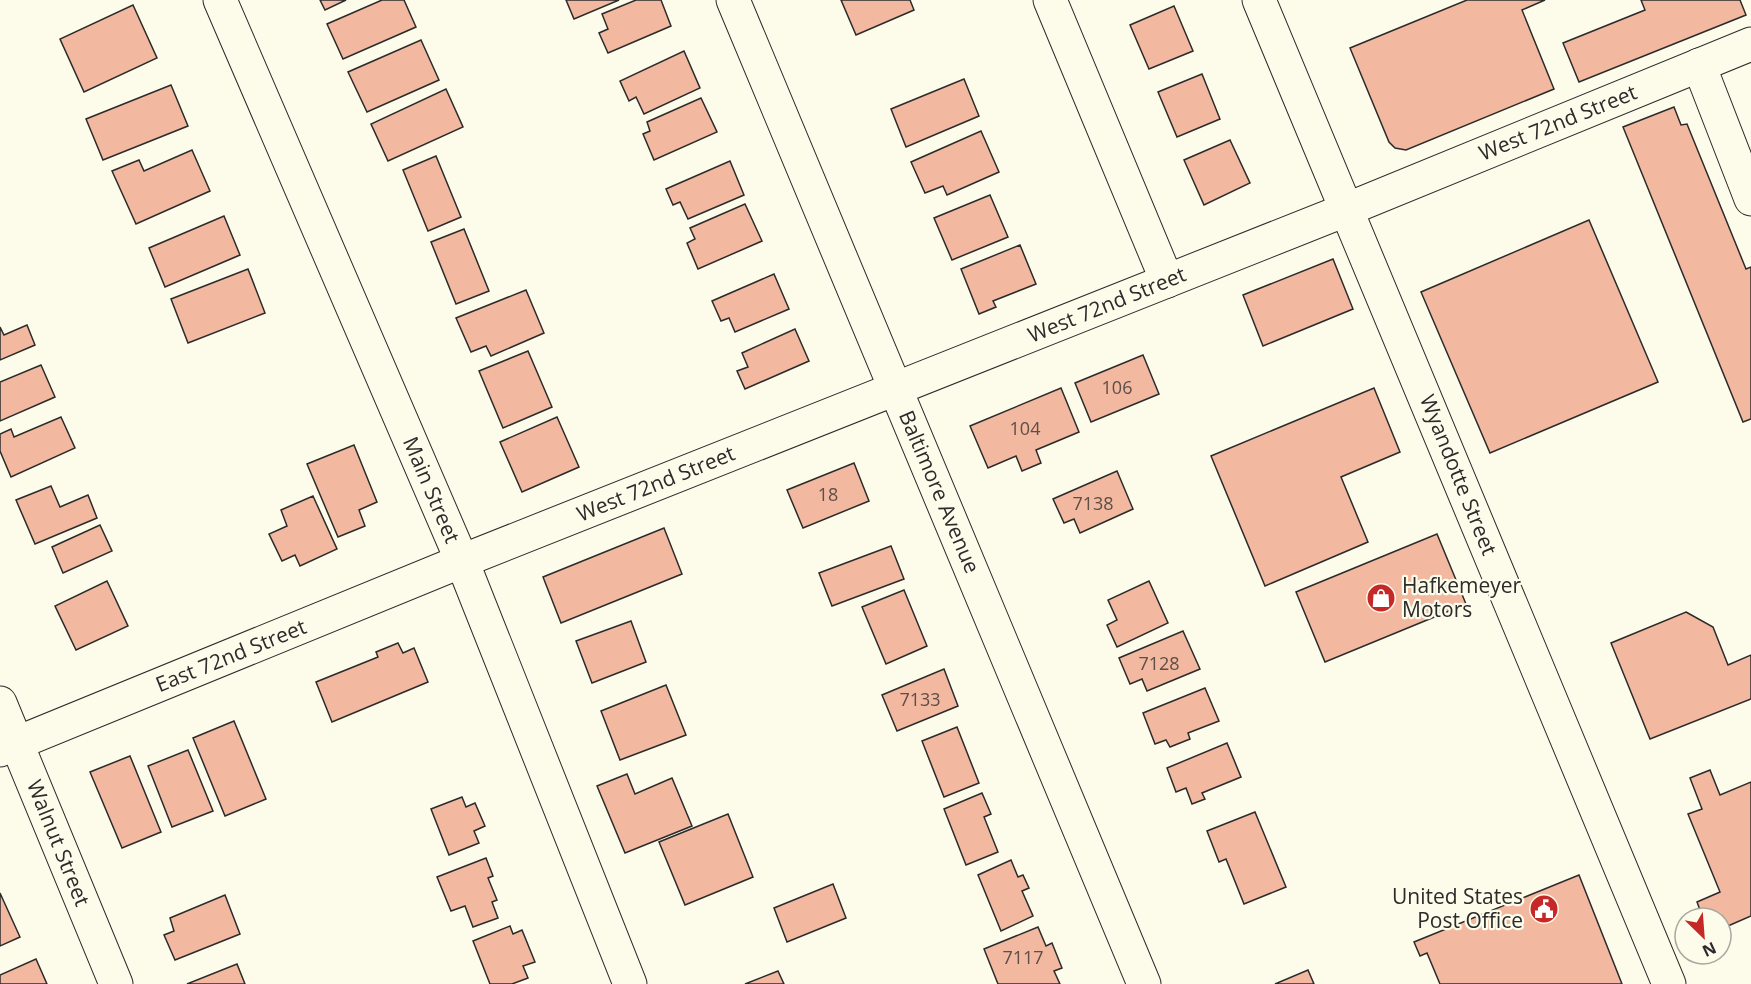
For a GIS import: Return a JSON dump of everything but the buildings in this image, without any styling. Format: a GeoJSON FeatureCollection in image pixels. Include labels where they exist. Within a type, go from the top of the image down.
{"type":"FeatureCollection","features":[{"type":"Feature","properties":{"kind":"street","name":"Main Street"},"geometry":{"type":"LineString","coordinates":[[220,0],[462,561],[630,984]]}},
{"type":"Feature","properties":{"kind":"street","name":"Baltimore Avenue"},"geometry":{"type":"LineString","coordinates":[[733,0],[1144,984]]}},
{"type":"Feature","properties":{"kind":"street"},"geometry":{"type":"LineString","coordinates":[[1050,0],[1167,281]]}},
{"type":"Feature","properties":{"kind":"street","name":"Wyandotte Street"},"geometry":{"type":"LineString","coordinates":[[1259,0],[1669,984]]}},
{"type":"Feature","properties":{"kind":"street","name":"West 72nd Street"},"geometry":{"type":"LineString","coordinates":[[462,561],[1348,209],[1751,44]]}},
{"type":"Feature","properties":{"kind":"street"},"geometry":{"type":"LineString","coordinates":[[1699,65],[1751,199]]}},
{"type":"Feature","properties":{"kind":"street","name":"East 72nd Street"},"geometry":{"type":"LineString","coordinates":[[9,747],[462,561]]}},
{"type":"Feature","properties":{"kind":"street","name":"Walnut Street"},"geometry":{"type":"LineString","coordinates":[[0,703],[9,747],[116,984]]}},
{"type":"Feature","properties":{"kind":"place","name":"Hafkemeyer Motors"},"geometry":{"type":"Point","coordinates":[1381,598]}},
{"type":"Feature","properties":{"kind":"place","name":"United States Post Office"},"geometry":{"type":"Point","coordinates":[1544,909]}}]}
